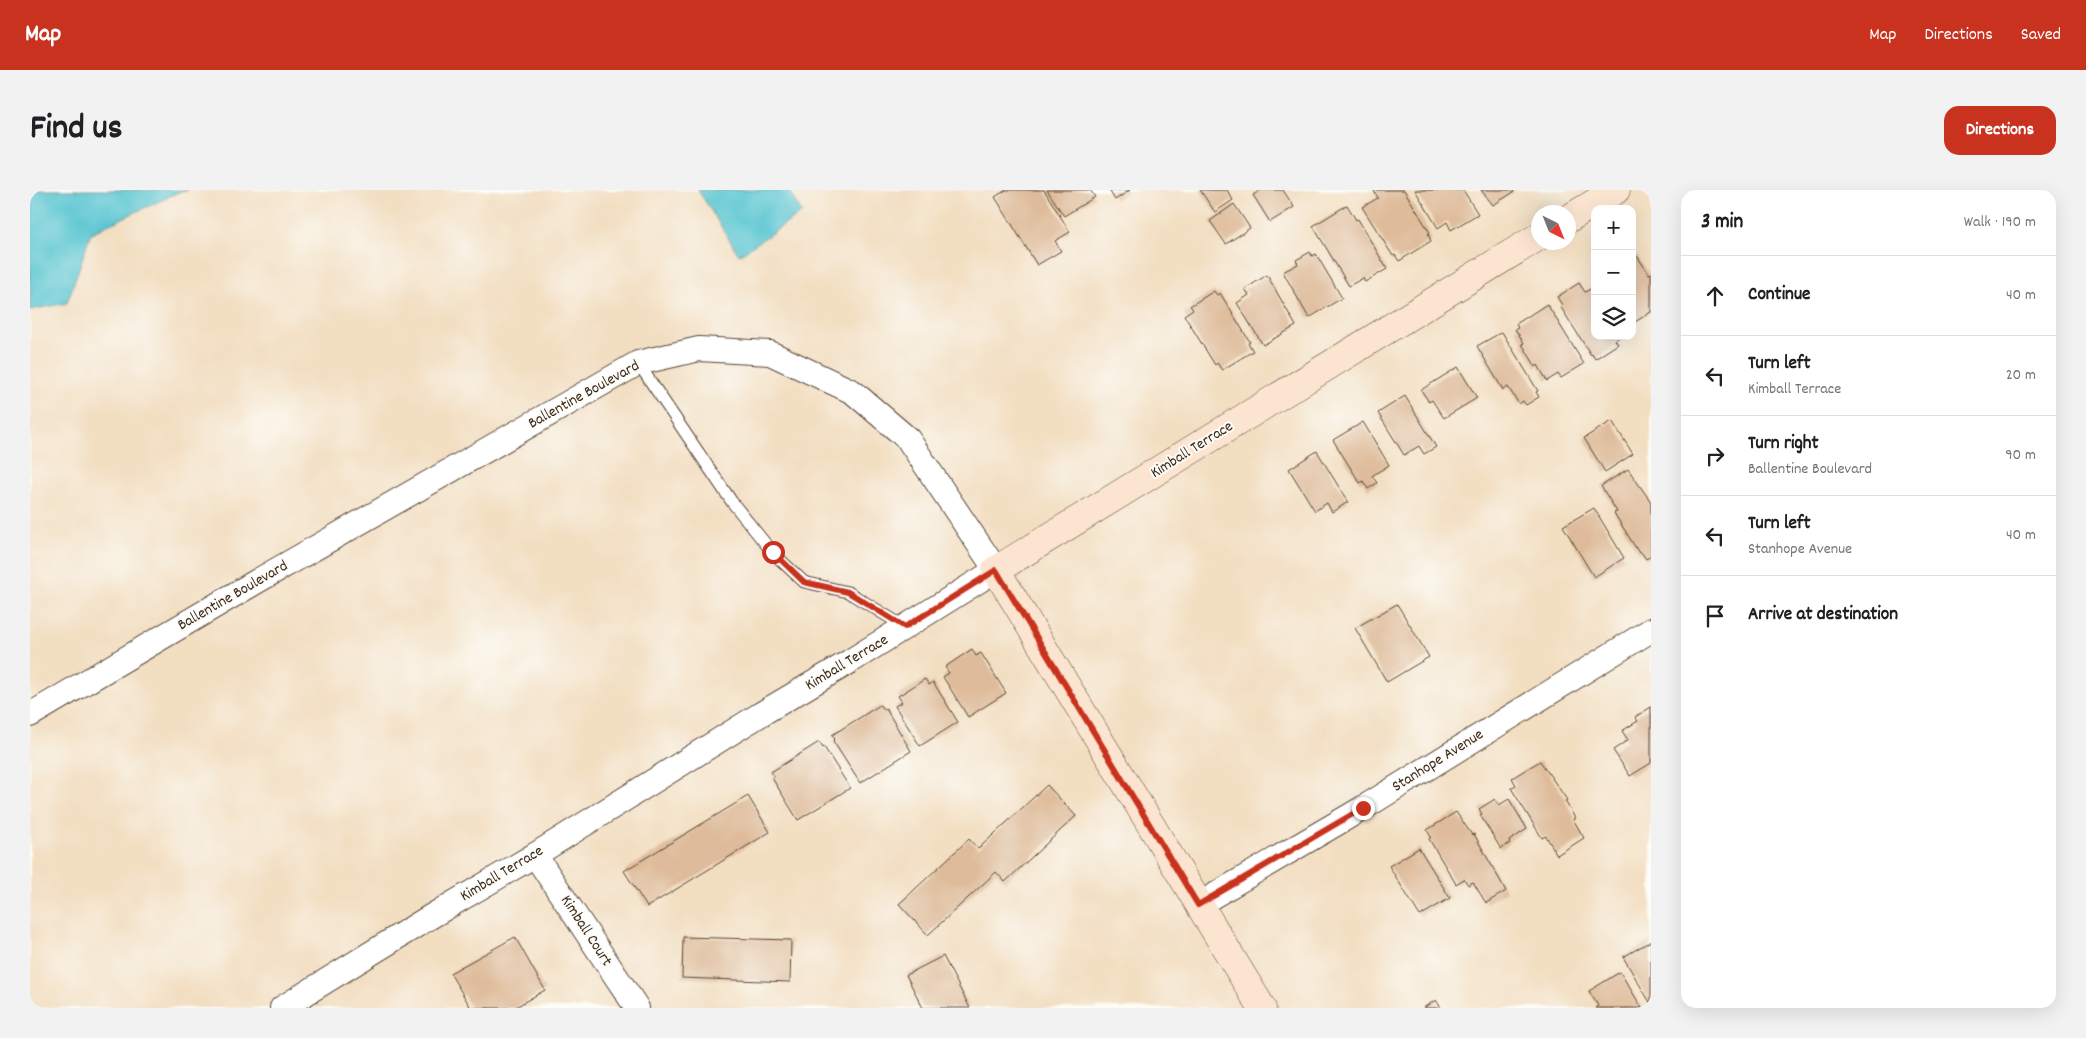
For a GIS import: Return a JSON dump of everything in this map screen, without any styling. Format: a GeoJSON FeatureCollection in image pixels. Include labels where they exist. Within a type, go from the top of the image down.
{"type":"FeatureCollection","features":[{"type":"Feature","properties":{"kind":"street"},"geometry":{"type":"LineString","coordinates":[[1576,214],[1616,190]]}},
{"type":"Feature","properties":{"kind":"street","name":"Kimball Terrace"},"geometry":{"type":"LineString","coordinates":[[282,1008],[536,855],[648,783],[1531,241]]}},
{"type":"Feature","properties":{"kind":"street","name":"Ballentine Boulevard"},"geometry":{"type":"LineString","coordinates":[[30,715],[254,583],[638,363],[699,349],[770,353],[853,392],[908,439],[996,570],[1262,1008]]}},
{"type":"Feature","properties":{"kind":"street","name":"Stanhope Avenue"},"geometry":{"type":"LineString","coordinates":[[1198,905],[1363,808],[1651,630]]}},
{"type":"Feature","properties":{"kind":"street","name":"Kimball Court"},"geometry":{"type":"LineString","coordinates":[[536,855],[636,1008]]}},
{"type":"Feature","properties":{"kind":"lane"},"geometry":{"type":"LineString","coordinates":[[638,363],[732,502],[773,552],[804,582],[848,592],[905,627]]}},
{"type":"Feature","properties":{"kind":"water"},"geometry":{"type":"Polygon","coordinates":[[[30,190],[183,190],[91,233],[67,303],[30,310],[30,190]]]}},
{"type":"Feature","properties":{"kind":"water"},"geometry":{"type":"Polygon","coordinates":[[[698,190],[788,190],[802,213],[739,255],[698,190]]]}},
{"type":"Feature","properties":{"kind":"building"},"geometry":{"type":"Polygon","coordinates":[[[1006,190],[1044,190],[1070,232],[1055,241],[1061,251],[1037,265],[995,197],[1006,190]]]}},
{"type":"Feature","properties":{"kind":"building"},"geometry":{"type":"Polygon","coordinates":[[[1047,190],[1090,190],[1095,197],[1064,216],[1047,190]]]}},
{"type":"Feature","properties":{"kind":"building"},"geometry":{"type":"Polygon","coordinates":[[[1109,190],[1130,190],[1115,200],[1109,190]]]}},
{"type":"Feature","properties":{"kind":"building"},"geometry":{"type":"Polygon","coordinates":[[[1200,190],[1227,190],[1233,200],[1215,212],[1200,190]]]}},
{"type":"Feature","properties":{"kind":"building"},"geometry":{"type":"Polygon","coordinates":[[[1261,190],[1283,190],[1294,207],[1270,222],[1253,195],[1261,190]]]}},
{"type":"Feature","properties":{"kind":"building"},"geometry":{"type":"Polygon","coordinates":[[[1404,190],[1430,233],[1428,234],[1431,241],[1399,261],[1395,255],[1393,256],[1362,207],[1378,198],[1374,191],[1404,190]]]}},
{"type":"Feature","properties":{"kind":"building"},"geometry":{"type":"Polygon","coordinates":[[[1415,190],[1463,190],[1478,214],[1451,230],[1447,222],[1438,228],[1415,190]]]}},
{"type":"Feature","properties":{"kind":"building"},"geometry":{"type":"Polygon","coordinates":[[[1481,190],[1513,190],[1514,192],[1493,205],[1481,190]]]}},
{"type":"Feature","properties":{"kind":"building"},"geometry":{"type":"Polygon","coordinates":[[[1234,204],[1250,228],[1226,244],[1210,221],[1234,204]]]}},
{"type":"Feature","properties":{"kind":"building"},"geometry":{"type":"Polygon","coordinates":[[[1347,205],[1356,220],[1358,219],[1387,269],[1365,282],[1363,278],[1349,286],[1313,226],[1347,205]]]}},
{"type":"Feature","properties":{"kind":"building"},"geometry":{"type":"Polygon","coordinates":[[[1310,252],[1312,256],[1316,254],[1342,298],[1309,318],[1283,272],[1298,264],[1296,260],[1310,252]]]}},
{"type":"Feature","properties":{"kind":"building"},"geometry":{"type":"Polygon","coordinates":[[[1637,256],[1649,274],[1651,273],[1651,312],[1636,321],[1637,256]]]}},
{"type":"Feature","properties":{"kind":"building"},"geometry":{"type":"Polygon","coordinates":[[[1267,275],[1296,326],[1263,345],[1237,303],[1249,295],[1245,289],[1267,275]]]}},
{"type":"Feature","properties":{"kind":"building"},"geometry":{"type":"Polygon","coordinates":[[[1579,283],[1585,292],[1591,288],[1591,340],[1615,340],[1618,344],[1595,359],[1560,306],[1562,305],[1557,297],[1579,283]]]}},
{"type":"Feature","properties":{"kind":"building"},"geometry":{"type":"Polygon","coordinates":[[[1214,291],[1217,295],[1220,293],[1250,342],[1248,343],[1253,351],[1222,370],[1217,363],[1215,365],[1184,315],[1193,309],[1190,306],[1214,291]]]}},
{"type":"Feature","properties":{"kind":"building"},"geometry":{"type":"Polygon","coordinates":[[[1547,304],[1584,364],[1561,378],[1558,374],[1547,381],[1538,365],[1536,367],[1515,329],[1518,328],[1516,324],[1547,304]]]}},
{"type":"Feature","properties":{"kind":"building"},"geometry":{"type":"Polygon","coordinates":[[[1502,332],[1538,391],[1536,392],[1539,397],[1526,405],[1523,401],[1519,404],[1508,387],[1503,390],[1477,346],[1502,332]]]}},
{"type":"Feature","properties":{"kind":"building"},"geometry":{"type":"Polygon","coordinates":[[[1458,367],[1477,398],[1444,418],[1432,400],[1429,402],[1421,390],[1458,367]]]}},
{"type":"Feature","properties":{"kind":"building"},"geometry":{"type":"Polygon","coordinates":[[[1405,396],[1436,447],[1424,454],[1419,446],[1404,455],[1378,413],[1405,396]]]}},
{"type":"Feature","properties":{"kind":"building"},"geometry":{"type":"Polygon","coordinates":[[[1612,421],[1633,454],[1605,472],[1584,438],[1612,421]]]}},
{"type":"Feature","properties":{"kind":"building"},"geometry":{"type":"Polygon","coordinates":[[[1363,422],[1389,465],[1372,476],[1377,483],[1368,489],[1363,481],[1360,483],[1333,440],[1363,422]]]}},
{"type":"Feature","properties":{"kind":"building"},"geometry":{"type":"Polygon","coordinates":[[[1317,451],[1348,502],[1332,512],[1327,503],[1315,511],[1289,469],[1317,451]]]}},
{"type":"Feature","properties":{"kind":"building"},"geometry":{"type":"Polygon","coordinates":[[[1628,469],[1651,502],[1651,556],[1646,559],[1641,552],[1639,553],[1614,513],[1617,512],[1601,486],[1628,469]]]}},
{"type":"Feature","properties":{"kind":"building"},"geometry":{"type":"Polygon","coordinates":[[[1594,508],[1624,558],[1594,577],[1563,526],[1594,508]]]}},
{"type":"Feature","properties":{"kind":"building"},"geometry":{"type":"Polygon","coordinates":[[[1397,604],[1429,657],[1387,682],[1355,628],[1397,604]]]}},
{"type":"Feature","properties":{"kind":"building"},"geometry":{"type":"Polygon","coordinates":[[[972,649],[976,656],[981,653],[1006,693],[968,717],[943,677],[949,673],[945,667],[972,649]]]}},
{"type":"Feature","properties":{"kind":"building"},"geometry":{"type":"Polygon","coordinates":[[[925,679],[929,685],[933,682],[958,722],[920,746],[895,706],[902,702],[898,696],[925,679]]]}},
{"type":"Feature","properties":{"kind":"building"},"geometry":{"type":"Polygon","coordinates":[[[880,705],[884,710],[886,709],[911,751],[860,783],[833,741],[835,739],[832,735],[880,705]]]}},
{"type":"Feature","properties":{"kind":"building"},"geometry":{"type":"Polygon","coordinates":[[[1651,707],[1651,763],[1630,776],[1613,750],[1628,740],[1622,731],[1638,721],[1635,717],[1651,707]]]}},
{"type":"Feature","properties":{"kind":"building"},"geometry":{"type":"Polygon","coordinates":[[[819,742],[850,788],[798,820],[772,778],[774,777],[771,772],[819,742]]]}},
{"type":"Feature","properties":{"kind":"building"},"geometry":{"type":"Polygon","coordinates":[[[1540,761],[1567,800],[1565,801],[1575,818],[1573,819],[1584,838],[1557,855],[1546,836],[1542,838],[1511,788],[1516,785],[1512,778],[1540,761]]]}},
{"type":"Feature","properties":{"kind":"building"},"geometry":{"type":"Polygon","coordinates":[[[1047,785],[1076,816],[1005,882],[996,872],[928,935],[899,904],[969,839],[978,849],[1047,785]]]}},
{"type":"Feature","properties":{"kind":"building"},"geometry":{"type":"Polygon","coordinates":[[[748,796],[770,832],[647,907],[624,871],[748,796]]]}},
{"type":"Feature","properties":{"kind":"building"},"geometry":{"type":"Polygon","coordinates":[[[1495,799],[1499,805],[1509,799],[1527,829],[1501,849],[1480,815],[1482,814],[1479,809],[1495,799]]]}},
{"type":"Feature","properties":{"kind":"building"},"geometry":{"type":"Polygon","coordinates":[[[1456,812],[1472,835],[1474,834],[1506,891],[1486,903],[1473,882],[1468,885],[1464,879],[1456,884],[1429,839],[1431,837],[1427,830],[1456,812]]]}},
{"type":"Feature","properties":{"kind":"building"},"geometry":{"type":"Polygon","coordinates":[[[1419,848],[1450,898],[1420,916],[1389,866],[1419,848]]]}},
{"type":"Feature","properties":{"kind":"building"},"geometry":{"type":"Polygon","coordinates":[[[515,937],[545,990],[514,1008],[471,1008],[450,973],[515,937]]]}},
{"type":"Feature","properties":{"kind":"building"},"geometry":{"type":"Polygon","coordinates":[[[683,937],[791,940],[790,982],[682,978],[683,937]]]}},
{"type":"Feature","properties":{"kind":"building"},"geometry":{"type":"Polygon","coordinates":[[[1651,941],[1651,1004],[1623,957],[1651,941]]]}},
{"type":"Feature","properties":{"kind":"building"},"geometry":{"type":"Polygon","coordinates":[[[943,956],[970,1008],[923,1008],[906,975],[943,956]]]}},
{"type":"Feature","properties":{"kind":"building"},"geometry":{"type":"Polygon","coordinates":[[[1620,972],[1642,1008],[1595,1008],[1598,1006],[1589,991],[1620,972]]]}},
{"type":"Feature","properties":{"kind":"building"},"geometry":{"type":"Polygon","coordinates":[[[1436,1000],[1441,1008],[1423,1008],[1436,1000]]]}},
{"type":"Feature","properties":{"kind":"route"},"geometry":{"type":"LineString","coordinates":[[773,552],[804,582],[848,592],[905,627],[996,570],[1198,905],[1363,808]]}}]}
